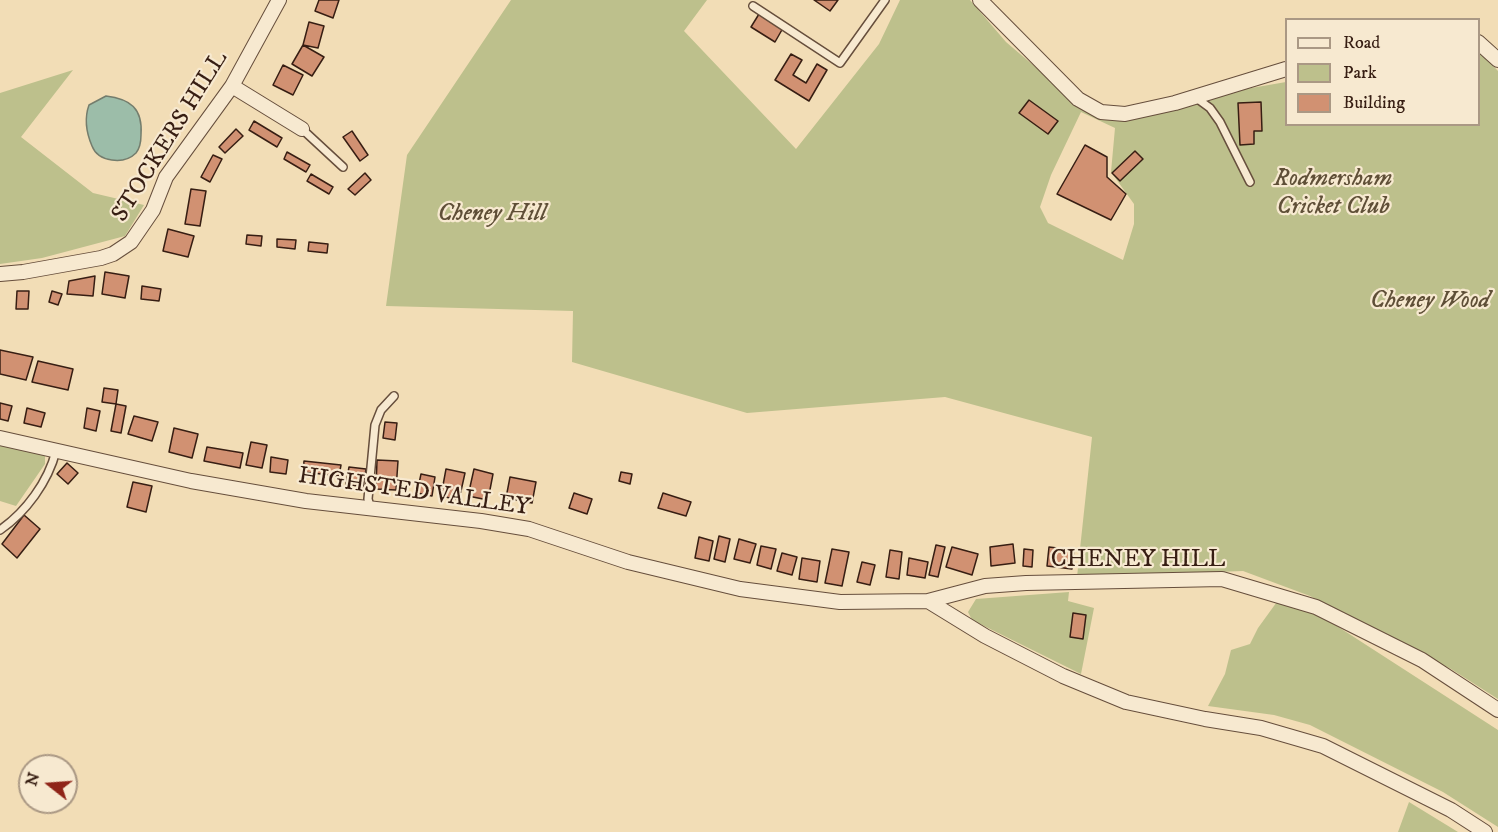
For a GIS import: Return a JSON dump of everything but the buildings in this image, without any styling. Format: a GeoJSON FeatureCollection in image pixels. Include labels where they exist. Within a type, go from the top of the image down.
{"type":"FeatureCollection","features":[{"type":"Feature","properties":{"kind":"street","name":"STOCKERS HILL"},"geometry":{"type":"LineString","coordinates":[[0,274],[23,273],[101,258],[113,254],[131,242],[153,210],[166,177],[232,86],[279,0]]}},
{"type":"Feature","properties":{"kind":"street"},"geometry":{"type":"LineString","coordinates":[[980,0],[1078,99],[1101,112],[1125,114],[1196,97],[1285,70]]}},
{"type":"Feature","properties":{"kind":"street"},"geometry":{"type":"LineString","coordinates":[[1480,43],[1498,60]]}},
{"type":"Feature","properties":{"kind":"street"},"geometry":{"type":"LineString","coordinates":[[232,86],[302,129]]}},
{"type":"Feature","properties":{"kind":"street","name":"HIGHSTED VALLEY"},"geometry":{"type":"LineString","coordinates":[[0,438],[191,481],[306,501],[481,521],[529,529],[628,562],[741,589],[840,602],[928,601]]}},
{"type":"Feature","properties":{"kind":"street","name":"CHENEY HILL"},"geometry":{"type":"LineString","coordinates":[[928,601],[985,586],[1222,579],[1316,607],[1422,660],[1498,710]]}},
{"type":"Feature","properties":{"kind":"street"},"geometry":{"type":"LineString","coordinates":[[928,601],[985,636],[1063,676],[1126,702],[1261,728],[1323,746],[1451,810],[1485,832]]}},
{"type":"Feature","properties":{"kind":"lane"},"geometry":{"type":"LineString","coordinates":[[753,6],[840,63],[885,0]]}},
{"type":"Feature","properties":{"kind":"lane"},"geometry":{"type":"LineString","coordinates":[[1196,97],[1210,108],[1220,122],[1250,182]]}},
{"type":"Feature","properties":{"kind":"lane"},"geometry":{"type":"LineString","coordinates":[[302,129],[344,167]]}},
{"type":"Feature","properties":{"kind":"lane"},"geometry":{"type":"LineString","coordinates":[[371,510],[368,499],[375,425],[381,410],[394,396]]}},
{"type":"Feature","properties":{"kind":"lane"},"geometry":{"type":"LineString","coordinates":[[0,530],[12,522],[32,500],[52,466],[56,451]]}},
{"type":"Feature","properties":{"kind":"green space"},"geometry":{"type":"Polygon","coordinates":[[[511,0],[707,0],[684,31],[796,149],[879,44],[900,0],[970,0],[1006,42],[1080,105],[1121,120],[1170,111],[1234,91],[1285,82],[1285,126],[1480,126],[1480,52],[1498,71],[1498,699],[1451,669],[1310,596],[1243,571],[1077,577],[1092,437],[945,397],[747,413],[572,362],[573,311],[386,306],[407,155],[511,0]],[[1081,112],[1051,175],[1040,207],[1048,223],[1123,260],[1134,224],[1134,204],[1111,172],[1115,128],[1081,112]]]}},
{"type":"Feature","properties":{"kind":"green space"},"geometry":{"type":"Polygon","coordinates":[[[73,70],[21,137],[93,193],[144,205],[125,236],[42,258],[0,264],[0,93],[73,70]]]}},
{"type":"Feature","properties":{"kind":"green space"},"geometry":{"type":"Polygon","coordinates":[[[0,444],[45,455],[45,464],[16,506],[0,501],[0,444]]]}},
{"type":"Feature","properties":{"kind":"green space"},"geometry":{"type":"Polygon","coordinates":[[[1069,592],[1068,601],[1094,608],[1081,674],[972,620],[968,612],[976,599],[1069,592]]]}},
{"type":"Feature","properties":{"kind":"green space"},"geometry":{"type":"Polygon","coordinates":[[[1279,599],[1326,619],[1498,730],[1498,827],[1443,792],[1310,725],[1274,715],[1208,706],[1225,674],[1231,650],[1250,644],[1258,628],[1279,599]]]}},
{"type":"Feature","properties":{"kind":"green space"},"geometry":{"type":"Polygon","coordinates":[[[1409,802],[1458,832],[1398,832],[1409,802]]]}},
{"type":"Feature","properties":{"kind":"shaded area"},"geometry":{"type":"Polygon","coordinates":[[[106,96],[114,97],[133,106],[140,118],[139,147],[131,157],[112,160],[100,156],[92,146],[86,125],[87,110],[89,105],[106,96]]]}},
{"type":"Feature","properties":{"kind":"park label","name":"Rodmersham Cricket Club"},"geometry":{"type":"Point","coordinates":[1333,194]}},
{"type":"Feature","properties":{"kind":"park label","name":"Cheney Hill"},"geometry":{"type":"Point","coordinates":[492,215]}},
{"type":"Feature","properties":{"kind":"park label","name":"Cheney Wood"},"geometry":{"type":"Point","coordinates":[1430,302]}}]}
